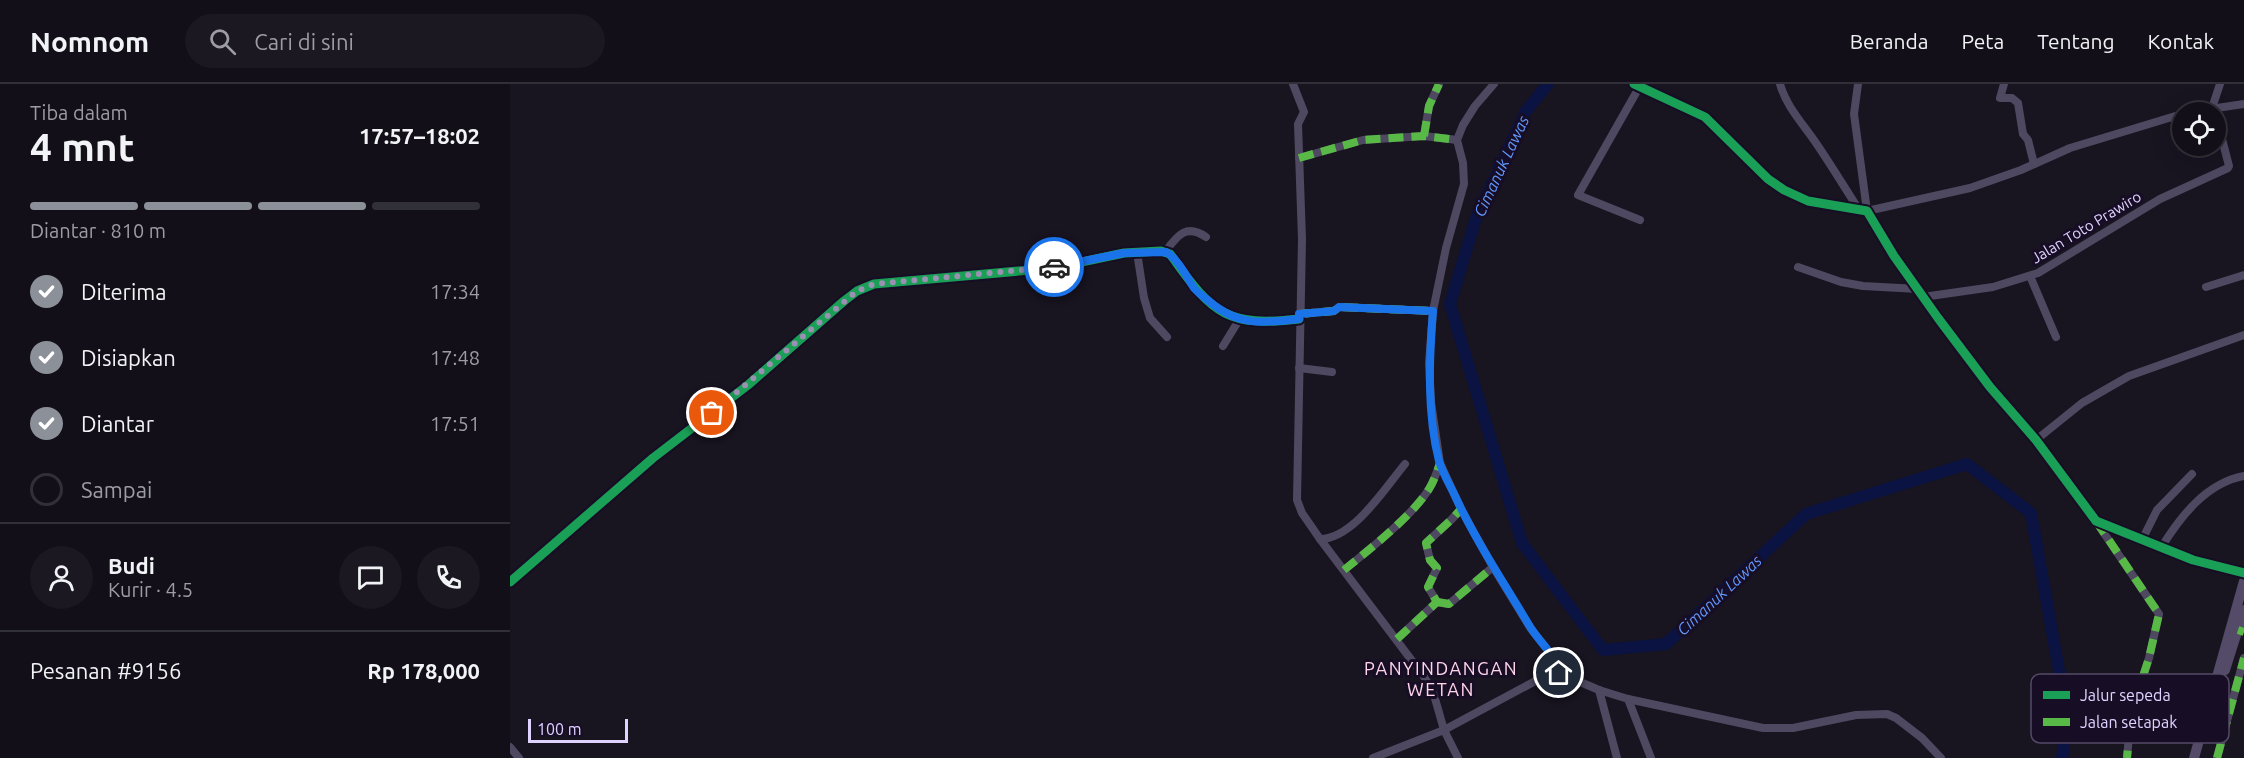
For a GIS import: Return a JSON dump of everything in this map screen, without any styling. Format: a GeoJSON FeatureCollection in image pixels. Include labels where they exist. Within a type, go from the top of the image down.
{"type":"FeatureCollection","features":[{"type":"Feature","properties":{"kind":"main road"},"geometry":{"type":"LineString","coordinates":[[2238,630],[2243,576]]}},
{"type":"Feature","properties":{"kind":"main road"},"geometry":{"type":"LineString","coordinates":[[2221,674],[2244,610]]}},
{"type":"Feature","properties":{"kind":"main road"},"geometry":{"type":"LineString","coordinates":[[2194,758],[2199,743]]}},
{"type":"Feature","properties":{"kind":"main road"},"geometry":{"type":"LineString","coordinates":[[2201,758],[2204,743]]}},
{"type":"Feature","properties":{"kind":"street"},"geometry":{"type":"LineString","coordinates":[[1293,84],[1304,112],[1298,121],[1302,228],[1296,496],[1302,513],[1320,539],[1397,639],[1431,688],[1444,730],[1458,758]]}},
{"type":"Feature","properties":{"kind":"street"},"geometry":{"type":"LineString","coordinates":[[1424,136],[1429,106],[1439,84]]}},
{"type":"Feature","properties":{"kind":"street"},"geometry":{"type":"LineString","coordinates":[[1494,84],[1475,106],[1457,140],[1463,163],[1464,184],[1446,248],[1433,311],[1429,363],[1431,402],[1440,463],[1461,509],[1531,629],[1559,664],[1563,673]]}},
{"type":"Feature","properties":{"kind":"street"},"geometry":{"type":"LineString","coordinates":[[1780,84],[1783,94],[1800,122],[1894,256],[1990,387],[2036,440],[2096,521],[2159,614],[2144,674]]}},
{"type":"Feature","properties":{"kind":"street"},"geometry":{"type":"LineString","coordinates":[[1858,84],[1854,114],[1863,211]]}},
{"type":"Feature","properties":{"kind":"street"},"geometry":{"type":"LineString","coordinates":[[2004,84],[2000,98],[2012,98],[2018,103],[2023,134],[2028,140],[2034,164]]}},
{"type":"Feature","properties":{"kind":"street"},"geometry":{"type":"LineString","coordinates":[[2214,102],[2220,84]]}},
{"type":"Feature","properties":{"kind":"street"},"geometry":{"type":"LineString","coordinates":[[1640,220],[1578,195],[1638,85],[1705,117],[1768,179],[1784,190],[1808,201],[1863,211],[1961,191],[2080,145],[2172,117]]}},
{"type":"Feature","properties":{"kind":"street"},"geometry":{"type":"LineString","coordinates":[[2226,106],[2244,104]]}},
{"type":"Feature","properties":{"kind":"street"},"geometry":{"type":"LineString","coordinates":[[1299,158],[1363,140],[1424,136],[1457,140]]}},
{"type":"Feature","properties":{"kind":"street","name":"Jalan Toto Prawiro"},"geometry":{"type":"LineString","coordinates":[[1798,267],[1852,284],[1921,293],[1993,287],[2030,276],[2070,255],[2160,199],[2228,168],[2226,156]]}},
{"type":"Feature","properties":{"kind":"street"},"geometry":{"type":"LineString","coordinates":[[1166,252],[1186,231],[1197,231],[1206,237]]}},
{"type":"Feature","properties":{"kind":"street"},"geometry":{"type":"LineString","coordinates":[[510,582],[653,458],[748,384],[857,291],[874,284],[1053,268],[1104,256],[1137,252],[1166,252],[1199,294],[1239,320],[1266,323],[1334,311],[1339,307],[1433,311]]}},
{"type":"Feature","properties":{"kind":"street"},"geometry":{"type":"LineString","coordinates":[[1137,252],[1144,298],[1150,318],[1167,337]]}},
{"type":"Feature","properties":{"kind":"street"},"geometry":{"type":"LineString","coordinates":[[2206,287],[2244,275]]}},
{"type":"Feature","properties":{"kind":"street"},"geometry":{"type":"LineString","coordinates":[[2030,276],[2056,337]]}},
{"type":"Feature","properties":{"kind":"street"},"geometry":{"type":"LineString","coordinates":[[1223,346],[1239,320]]}},
{"type":"Feature","properties":{"kind":"street"},"geometry":{"type":"LineString","coordinates":[[2036,440],[2082,403],[2129,376],[2244,334]]}},
{"type":"Feature","properties":{"kind":"street"},"geometry":{"type":"LineString","coordinates":[[1299,368],[1332,372]]}},
{"type":"Feature","properties":{"kind":"street"},"geometry":{"type":"LineString","coordinates":[[1344,570],[1373,546],[1425,496],[1433,484],[1440,463]]}},
{"type":"Feature","properties":{"kind":"street"},"geometry":{"type":"LineString","coordinates":[[1320,539],[1333,538],[1352,525],[1405,464]]}},
{"type":"Feature","properties":{"kind":"street"},"geometry":{"type":"LineString","coordinates":[[2142,540],[2157,510],[2192,474]]}},
{"type":"Feature","properties":{"kind":"street"},"geometry":{"type":"LineString","coordinates":[[2161,548],[2173,528],[2206,494],[2226,481],[2244,476]]}},
{"type":"Feature","properties":{"kind":"street"},"geometry":{"type":"LineString","coordinates":[[1437,602],[1428,587],[1437,568],[1430,560],[1426,543],[1461,509]]}},
{"type":"Feature","properties":{"kind":"street"},"geometry":{"type":"LineString","coordinates":[[2096,521],[2161,548],[2243,576]]}},
{"type":"Feature","properties":{"kind":"street"},"geometry":{"type":"LineString","coordinates":[[1437,602],[1449,604],[1493,567]]}},
{"type":"Feature","properties":{"kind":"street"},"geometry":{"type":"LineString","coordinates":[[1397,639],[1437,602]]}},
{"type":"Feature","properties":{"kind":"street"},"geometry":{"type":"LineString","coordinates":[[2229,714],[2244,658]]}},
{"type":"Feature","properties":{"kind":"street"},"geometry":{"type":"LineString","coordinates":[[1372,758],[1444,730],[1541,678],[1550,674],[1563,673],[1599,690],[1628,699],[1775,729],[1815,724],[1856,715],[1887,714],[1922,738],[1941,758]]}},
{"type":"Feature","properties":{"kind":"street"},"geometry":{"type":"LineString","coordinates":[[1599,690],[1617,758]]}},
{"type":"Feature","properties":{"kind":"street"},"geometry":{"type":"LineString","coordinates":[[1628,699],[1651,758]]}},
{"type":"Feature","properties":{"kind":"street"},"geometry":{"type":"LineString","coordinates":[[2127,758],[2128,743]]}},
{"type":"Feature","properties":{"kind":"street"},"geometry":{"type":"LineString","coordinates":[[2217,758],[2221,743]]}},
{"type":"Feature","properties":{"kind":"street"},"geometry":{"type":"LineString","coordinates":[[510,747],[519,758]]}},
{"type":"Feature","properties":{"kind":"waterway","name":"Cimanuk Lawas"},"geometry":{"type":"LineString","coordinates":[[1548,84],[1526,111],[1476,218],[1450,304],[1522,543],[1603,650],[1666,644],[1806,514],[1967,464],[2031,513],[2060,674]]}},
{"type":"Feature","properties":{"kind":"waterway","name":"Cimanuk Lawas"},"geometry":{"type":"LineString","coordinates":[[2062,758],[2064,743]]}},
{"type":"Feature","properties":{"kind":"marked path"},"geometry":{"type":"LineString","coordinates":[[1424,136],[1429,106],[1439,84]]}},
{"type":"Feature","properties":{"kind":"marked path"},"geometry":{"type":"LineString","coordinates":[[1299,158],[1363,140],[1424,136],[1457,140]]}},
{"type":"Feature","properties":{"kind":"marked path"},"geometry":{"type":"LineString","coordinates":[[1299,314],[1334,311],[1339,307],[1433,311]]}},
{"type":"Feature","properties":{"kind":"marked path"},"geometry":{"type":"LineString","coordinates":[[1344,570],[1390,532],[1422,499],[1434,480],[1440,463]]}},
{"type":"Feature","properties":{"kind":"marked path"},"geometry":{"type":"LineString","coordinates":[[1397,639],[1437,602],[1428,587],[1437,568],[1430,560],[1426,543],[1461,509]]}},
{"type":"Feature","properties":{"kind":"marked path"},"geometry":{"type":"LineString","coordinates":[[2096,521],[2159,614],[2144,674]]}},
{"type":"Feature","properties":{"kind":"marked path"},"geometry":{"type":"LineString","coordinates":[[1437,602],[1449,604],[1493,567]]}},
{"type":"Feature","properties":{"kind":"marked path"},"geometry":{"type":"LineString","coordinates":[[2238,630],[2244,632]]}},
{"type":"Feature","properties":{"kind":"marked path"},"geometry":{"type":"LineString","coordinates":[[2229,714],[2244,658]]}},
{"type":"Feature","properties":{"kind":"marked path"},"geometry":{"type":"LineString","coordinates":[[2127,758],[2128,743]]}},
{"type":"Feature","properties":{"kind":"marked path"},"geometry":{"type":"LineString","coordinates":[[2217,758],[2221,743]]}},
{"type":"Feature","properties":{"kind":"cycle path"},"geometry":{"type":"LineString","coordinates":[[1634,84],[1705,117],[1768,179],[1784,190],[1808,201],[1867,211],[1894,256],[1938,318],[1990,387],[2036,440],[2096,521],[2193,560],[2244,573]]}},
{"type":"Feature","properties":{"kind":"cycle path"},"geometry":{"type":"LineString","coordinates":[[510,582],[653,458],[748,385],[844,301],[857,291],[874,284],[1053,268],[1124,253],[1161,251],[1170,254],[1200,293],[1225,313],[1255,321],[1299,319]]}},
{"type":"Feature","properties":{"kind":"way so far"},"geometry":{"type":"LineString","coordinates":[[712,413],[857,291],[874,284],[1054,267]]}},
{"type":"Feature","properties":{"kind":"district","name":"PANYINDANGAN WETAN"},"geometry":{"type":"Point","coordinates":[1441,678]}},
{"type":"Feature","properties":{"kind":"route"},"geometry":{"type":"LineString","coordinates":[[1054,267],[1124,253],[1166,252],[1170,254],[1193,287],[1205,299],[1230,316],[1254,322],[1299,319],[1299,314],[1334,311],[1339,307],[1433,311],[1429,363],[1431,402],[1440,463],[1475,536],[1531,629],[1559,664],[1563,673],[1559,673]]}}]}
